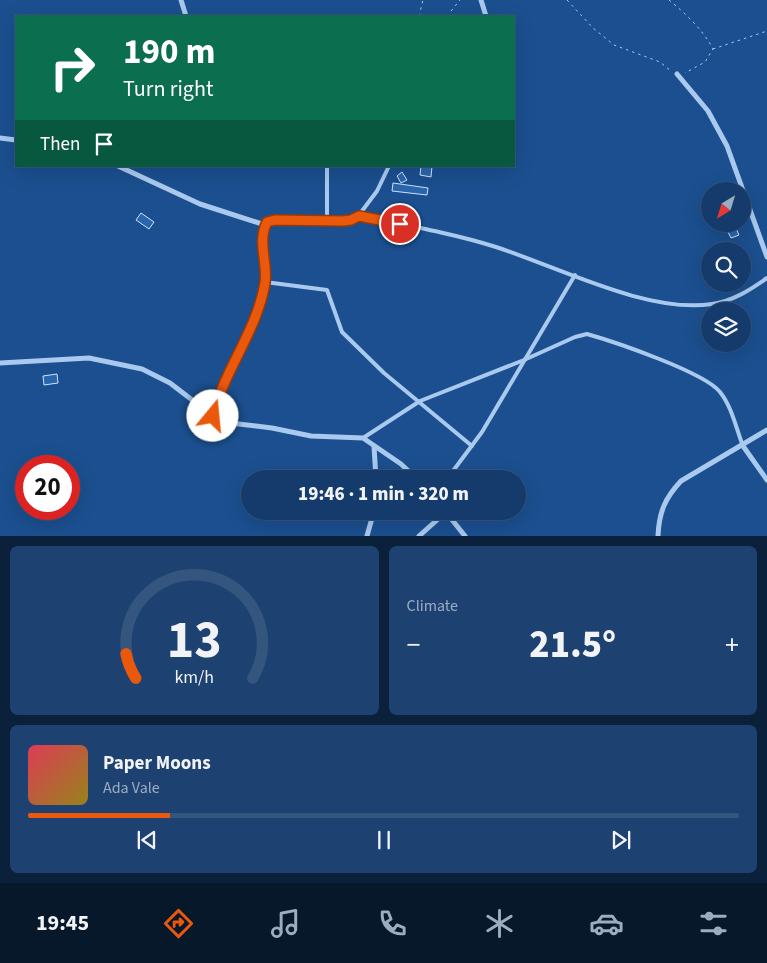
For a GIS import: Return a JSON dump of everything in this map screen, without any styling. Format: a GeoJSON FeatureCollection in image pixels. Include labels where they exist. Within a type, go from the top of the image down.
{"type":"FeatureCollection","features":[{"type":"Feature","properties":{"kind":"street"},"geometry":{"type":"LineString","coordinates":[[181,0],[186,15]]}},
{"type":"Feature","properties":{"kind":"street"},"geometry":{"type":"LineString","coordinates":[[481,0],[486,15]]}},
{"type":"Feature","properties":{"kind":"street"},"geometry":{"type":"LineString","coordinates":[[677,74],[708,111],[719,130],[735,165],[753,222],[767,257]]}},
{"type":"Feature","properties":{"kind":"street"},"geometry":{"type":"LineString","coordinates":[[0,138],[15,140]]}},
{"type":"Feature","properties":{"kind":"street"},"geometry":{"type":"LineString","coordinates":[[120,167],[200,204],[265,225]]}},
{"type":"Feature","properties":{"kind":"street"},"geometry":{"type":"LineString","coordinates":[[0,363],[81,358],[118,363],[156,374],[213,416],[230,423],[272,428],[311,436],[363,438],[405,470]]}},
{"type":"Feature","properties":{"kind":"street"},"geometry":{"type":"LineString","coordinates":[[658,536],[661,510],[670,492],[681,480],[743,446],[767,430]]}},
{"type":"Feature","properties":{"kind":"street"},"geometry":{"type":"LineString","coordinates":[[374,446],[375,470]]}},
{"type":"Feature","properties":{"kind":"street"},"geometry":{"type":"LineString","coordinates":[[743,446],[767,480]]}},
{"type":"Feature","properties":{"kind":"street"},"geometry":{"type":"LineString","coordinates":[[367,536],[371,520]]}},
{"type":"Feature","properties":{"kind":"street"},"geometry":{"type":"LineString","coordinates":[[419,536],[436,520]]}},
{"type":"Feature","properties":{"kind":"street"},"geometry":{"type":"LineString","coordinates":[[452,520],[465,536]]}},
{"type":"Feature","properties":{"kind":"lane"},"geometry":{"type":"LineString","coordinates":[[326,221],[327,167]]}},
{"type":"Feature","properties":{"kind":"lane"},"geometry":{"type":"LineString","coordinates":[[213,416],[216,401],[250,328],[265,282],[263,246],[265,225],[270,220],[351,220],[359,216],[377,191],[388,167]]}},
{"type":"Feature","properties":{"kind":"lane"},"geometry":{"type":"LineString","coordinates":[[359,216],[495,247],[645,298],[689,305],[712,304],[731,299],[767,278]]}},
{"type":"Feature","properties":{"kind":"lane"},"geometry":{"type":"LineString","coordinates":[[453,470],[472,446],[574,275]]}},
{"type":"Feature","properties":{"kind":"lane"},"geometry":{"type":"LineString","coordinates":[[265,282],[327,290],[342,332],[384,373],[472,446]]}},
{"type":"Feature","properties":{"kind":"lane"},"geometry":{"type":"LineString","coordinates":[[363,438],[420,401],[524,360],[561,342],[587,334],[658,359],[699,377],[716,388],[727,403],[743,446]]}},
{"type":"Feature","properties":{"kind":"path"},"geometry":{"type":"LineString","coordinates":[[419,15],[423,0]]}},
{"type":"Feature","properties":{"kind":"path"},"geometry":{"type":"LineString","coordinates":[[448,15],[460,0]]}},
{"type":"Feature","properties":{"kind":"path"},"geometry":{"type":"LineString","coordinates":[[567,0],[593,28],[614,45],[660,62],[677,74],[686,73],[705,62],[713,49],[767,31]]}},
{"type":"Feature","properties":{"kind":"path"},"geometry":{"type":"LineString","coordinates":[[669,0],[697,26],[713,49]]}},
{"type":"Feature","properties":{"kind":"building"},"geometry":{"type":"Polygon","coordinates":[[[421,167],[432,167],[431,177],[420,175],[421,167]]]}},
{"type":"Feature","properties":{"kind":"building"},"geometry":{"type":"Polygon","coordinates":[[[402,172],[407,180],[401,183],[397,176],[402,172]]]}},
{"type":"Feature","properties":{"kind":"building"},"geometry":{"type":"Polygon","coordinates":[[[393,183],[428,188],[427,195],[392,191],[393,183]]]}},
{"type":"Feature","properties":{"kind":"building"},"geometry":{"type":"Polygon","coordinates":[[[141,213],[154,222],[149,229],[136,220],[141,213]]]}},
{"type":"Feature","properties":{"kind":"building"},"geometry":{"type":"Polygon","coordinates":[[[728,232],[738,232],[739,235],[731,238],[728,232]]]}},
{"type":"Feature","properties":{"kind":"building"},"geometry":{"type":"Polygon","coordinates":[[[57,374],[58,383],[44,385],[43,376],[57,374]]]}},
{"type":"Feature","properties":{"kind":"route"},"geometry":{"type":"LineString","coordinates":[[213,416],[216,401],[250,328],[265,282],[263,246],[264,230],[267,222],[270,220],[343,221],[356,219],[359,216],[400,224]]}}]}
